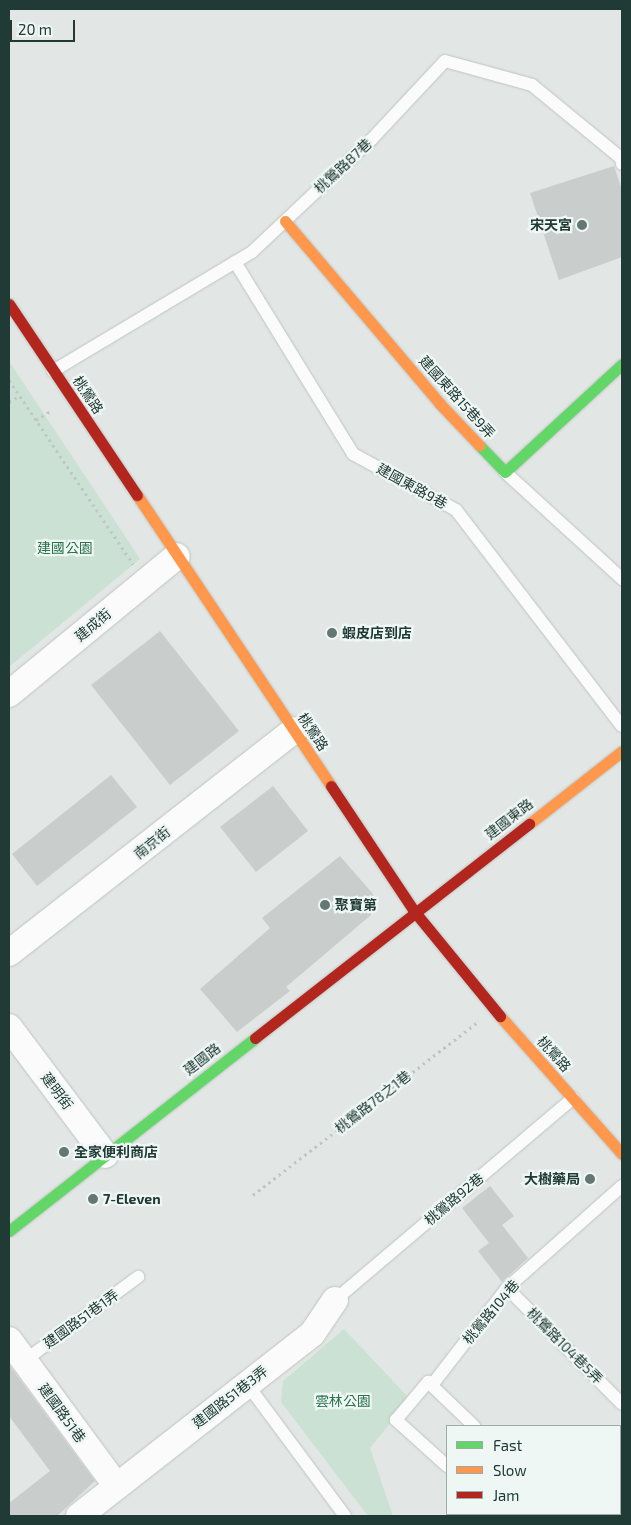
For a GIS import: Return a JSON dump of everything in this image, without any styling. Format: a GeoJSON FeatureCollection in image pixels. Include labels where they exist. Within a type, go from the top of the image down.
{"type":"FeatureCollection","features":[{"type":"Feature","properties":{"kind":"street","name":"建國東路15巷9弄"},"geometry":{"type":"LineString","coordinates":[[285,220],[440,404],[505,472]]}},
{"type":"Feature","properties":{"kind":"street","name":"桃鶯路"},"geometry":{"type":"LineString","coordinates":[[9,304],[414,911],[494,1009],[622,1154]]}},
{"type":"Feature","properties":{"kind":"street"},"geometry":{"type":"LineString","coordinates":[[505,472],[622,364]]}},
{"type":"Feature","properties":{"kind":"street","name":"建成街"},"geometry":{"type":"LineString","coordinates":[[9,694],[177,556]]}},
{"type":"Feature","properties":{"kind":"street","name":"南京街"},"geometry":{"type":"LineString","coordinates":[[9,953],[294,730]]}},
{"type":"Feature","properties":{"kind":"street","name":"建國東路"},"geometry":{"type":"LineString","coordinates":[[414,911],[622,751]]}},
{"type":"Feature","properties":{"kind":"street","name":"建國路"},"geometry":{"type":"LineString","coordinates":[[9,1231],[414,911]]}},
{"type":"Feature","properties":{"kind":"street","name":"建明街"},"geometry":{"type":"LineString","coordinates":[[9,1027],[105,1155]]}},
{"type":"Feature","properties":{"kind":"street","name":"建國路51巷3弄"},"geometry":{"type":"LineString","coordinates":[[79,1516],[312,1334],[336,1300]]}},
{"type":"Feature","properties":{"kind":"street","name":"建國路51巷"},"geometry":{"type":"LineString","coordinates":[[16,1350],[116,1486]]}},
{"type":"Feature","properties":{"kind":"lane","name":"桃鶯路87巷"},"geometry":{"type":"LineString","coordinates":[[54,371],[252,252],[371,140],[445,61],[532,85],[620,158],[622,164]]}},
{"type":"Feature","properties":{"kind":"lane","name":"建國東路9巷"},"geometry":{"type":"LineString","coordinates":[[235,262],[354,454],[456,510],[622,726]]}},
{"type":"Feature","properties":{"kind":"lane"},"geometry":{"type":"LineString","coordinates":[[505,472],[622,579]]}},
{"type":"Feature","properties":{"kind":"lane","name":"桃鶯路92巷"},"geometry":{"type":"LineString","coordinates":[[336,1300],[573,1098]]}},
{"type":"Feature","properties":{"kind":"lane","name":"桃鶯路104巷"},"geometry":{"type":"LineString","coordinates":[[446,1465],[396,1420],[428,1382],[432,1385],[507,1288],[622,1186]]}},
{"type":"Feature","properties":{"kind":"lane","name":"建國路51巷1弄"},"geometry":{"type":"LineString","coordinates":[[16,1350],[138,1277]]}},
{"type":"Feature","properties":{"kind":"lane","name":"桃鶯路104巷5弄"},"geometry":{"type":"LineString","coordinates":[[507,1288],[622,1404]]}},
{"type":"Feature","properties":{"kind":"lane"},"geometry":{"type":"LineString","coordinates":[[247,1384],[345,1516]]}},
{"type":"Feature","properties":{"kind":"lane"},"geometry":{"type":"LineString","coordinates":[[432,1385],[473,1425]]}},
{"type":"Feature","properties":{"kind":"path"},"geometry":{"type":"LineString","coordinates":[[9,380],[136,568]]}},
{"type":"Feature","properties":{"kind":"path"},"geometry":{"type":"LineString","coordinates":[[9,402],[19,396]]}},
{"type":"Feature","properties":{"kind":"path","name":"桃鶯路78之1巷"},"geometry":{"type":"LineString","coordinates":[[252,1195],[494,1009]]}},
{"type":"Feature","properties":{"kind":"green space","name":"建國公園"},"geometry":{"type":"Polygon","coordinates":[[[9,361],[140,559],[9,667],[9,361]]]}},
{"type":"Feature","properties":{"kind":"green space","name":"雲林公園"},"geometry":{"type":"Polygon","coordinates":[[[344,1329],[410,1399],[370,1448],[393,1516],[368,1516],[281,1402],[283,1381],[344,1329]]]}},
{"type":"Feature","properties":{"kind":"building","name":"宋天宮"},"geometry":{"type":"Polygon","coordinates":[[[614,166],[622,190],[622,257],[559,280],[530,193],[614,166]]]}},
{"type":"Feature","properties":{"kind":"building"},"geometry":{"type":"Polygon","coordinates":[[[160,631],[239,731],[170,785],[91,685],[160,631]]]}},
{"type":"Feature","properties":{"kind":"building"},"geometry":{"type":"Polygon","coordinates":[[[111,775],[137,807],[37,886],[12,854],[111,775]]]}},
{"type":"Feature","properties":{"kind":"building"},"geometry":{"type":"Polygon","coordinates":[[[273,786],[308,831],[256,872],[220,827],[273,786]]]}},
{"type":"Feature","properties":{"kind":"building"},"geometry":{"type":"Polygon","coordinates":[[[340,856],[373,894],[371,915],[286,987],[290,991],[237,1032],[200,989],[270,928],[262,918],[340,856]]]}},
{"type":"Feature","properties":{"kind":"building"},"geometry":{"type":"Polygon","coordinates":[[[490,1186],[514,1216],[502,1225],[528,1258],[502,1282],[478,1251],[489,1243],[462,1208],[490,1186]]]}},
{"type":"Feature","properties":{"kind":"building"},"geometry":{"type":"Polygon","coordinates":[[[9,1365],[95,1481],[57,1516],[9,1516],[9,1503],[50,1471],[9,1416],[9,1365]]]}},
{"type":"Feature","properties":{"kind":"traffic: fast"},"geometry":{"type":"LineString","coordinates":[[479,445],[505,472],[622,364]]}},
{"type":"Feature","properties":{"kind":"traffic: fast"},"geometry":{"type":"LineString","coordinates":[[9,1231],[255,1038]]}},
{"type":"Feature","properties":{"kind":"traffic: slow"},"geometry":{"type":"LineString","coordinates":[[285,221],[440,404],[479,445]]}},
{"type":"Feature","properties":{"kind":"traffic: slow"},"geometry":{"type":"LineString","coordinates":[[137,495],[331,786]]}},
{"type":"Feature","properties":{"kind":"traffic: slow"},"geometry":{"type":"LineString","coordinates":[[529,824],[622,751]]}},
{"type":"Feature","properties":{"kind":"traffic: slow"},"geometry":{"type":"LineString","coordinates":[[500,1016],[622,1154]]}},
{"type":"Feature","properties":{"kind":"traffic: jam"},"geometry":{"type":"LineString","coordinates":[[9,304],[137,495]]}},
{"type":"Feature","properties":{"kind":"traffic: jam"},"geometry":{"type":"LineString","coordinates":[[331,786],[414,911],[500,1016]]}},
{"type":"Feature","properties":{"kind":"traffic: jam"},"geometry":{"type":"LineString","coordinates":[[255,1038],[529,824]]}},
{"type":"Feature","properties":{"kind":"place","name":"宋天宮"},"geometry":{"type":"Point","coordinates":[582,225]}},
{"type":"Feature","properties":{"kind":"place","name":"蝦皮店到店"},"geometry":{"type":"Point","coordinates":[332,633]}},
{"type":"Feature","properties":{"kind":"place","name":"聚寶第"},"geometry":{"type":"Point","coordinates":[325,905]}},
{"type":"Feature","properties":{"kind":"place","name":"全家便利商店"},"geometry":{"type":"Point","coordinates":[64,1152]}},
{"type":"Feature","properties":{"kind":"place","name":"大樹藥局"},"geometry":{"type":"Point","coordinates":[590,1179]}},
{"type":"Feature","properties":{"kind":"place","name":"7-Eleven"},"geometry":{"type":"Point","coordinates":[93,1199]}}]}
